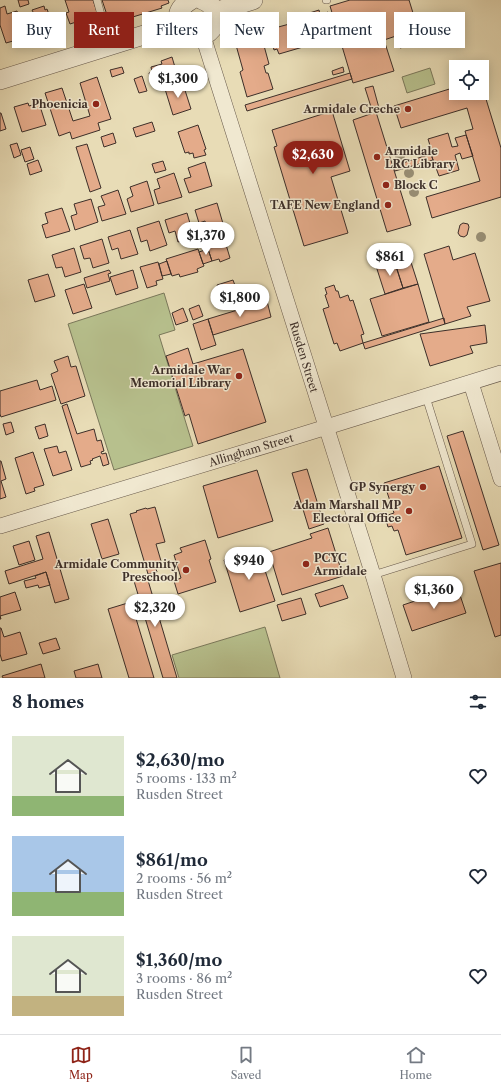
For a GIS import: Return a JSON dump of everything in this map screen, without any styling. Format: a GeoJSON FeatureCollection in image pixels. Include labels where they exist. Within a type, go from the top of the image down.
{"type":"FeatureCollection","features":[{"type":"Feature","properties":{"kind":"street"},"geometry":{"type":"LineString","coordinates":[[179,12],[184,4],[191,0]]}},
{"type":"Feature","properties":{"kind":"street"},"geometry":{"type":"LineString","coordinates":[[208,6],[253,0]]}},
{"type":"Feature","properties":{"kind":"street"},"geometry":{"type":"LineString","coordinates":[[212,14],[216,21],[212,29]]}},
{"type":"Feature","properties":{"kind":"street"},"geometry":{"type":"LineString","coordinates":[[0,79],[100,48]]}},
{"type":"Feature","properties":{"kind":"street","name":"Rusden Street"},"geometry":{"type":"LineString","coordinates":[[207,48],[404,678]]}},
{"type":"Feature","properties":{"kind":"street","name":"Allingham Street"},"geometry":{"type":"LineString","coordinates":[[0,526],[501,373]]}},
{"type":"Feature","properties":{"kind":"street"},"geometry":{"type":"LineString","coordinates":[[471,383],[501,479]]}},
{"type":"Feature","properties":{"kind":"lane"},"geometry":{"type":"LineString","coordinates":[[97,0],[100,12]]}},
{"type":"Feature","properties":{"kind":"lane"},"geometry":{"type":"LineString","coordinates":[[373,575],[472,544],[426,397]]}},
{"type":"Feature","properties":{"kind":"green space"},"geometry":{"type":"Polygon","coordinates":[[[430,68],[435,84],[407,93],[402,77],[430,68]]]}},
{"type":"Feature","properties":{"kind":"green space"},"geometry":{"type":"Polygon","coordinates":[[[164,293],[175,330],[159,335],[193,446],[114,470],[68,324],[164,293]]]}},
{"type":"Feature","properties":{"kind":"green space"},"geometry":{"type":"Polygon","coordinates":[[[265,627],[280,678],[179,678],[172,655],[265,627]]]}},
{"type":"Feature","properties":{"kind":"building"},"geometry":{"type":"Polygon","coordinates":[[[18,0],[28,0],[29,4],[20,7],[18,0]]]}},
{"type":"Feature","properties":{"kind":"building"},"geometry":{"type":"Polygon","coordinates":[[[65,0],[93,0],[97,12],[74,12],[74,23],[70,24],[66,13],[69,12],[65,0]]]}},
{"type":"Feature","properties":{"kind":"building"},"geometry":{"type":"Polygon","coordinates":[[[102,0],[168,0],[169,3],[161,6],[162,8],[149,12],[142,12],[142,14],[134,17],[134,12],[106,12],[102,0]]]}},
{"type":"Feature","properties":{"kind":"building"},"geometry":{"type":"Polygon","coordinates":[[[350,0],[409,0],[413,12],[394,12],[394,37],[386,39],[386,12],[332,12],[330,6],[350,0]]]}},
{"type":"Feature","properties":{"kind":"building"},"geometry":{"type":"Polygon","coordinates":[[[5,6],[7,14],[12,12],[12,41],[6,43],[0,25],[0,8],[5,6]]]}},
{"type":"Feature","properties":{"kind":"building"},"geometry":{"type":"Polygon","coordinates":[[[44,6],[45,10],[47,9],[48,12],[33,12],[32,10],[44,6]]]}},
{"type":"Feature","properties":{"kind":"building"},"geometry":{"type":"Polygon","coordinates":[[[287,25],[287,48],[300,48],[279,54],[277,49],[274,50],[274,48],[279,48],[279,27],[287,25]]]}},
{"type":"Feature","properties":{"kind":"building"},"geometry":{"type":"Polygon","coordinates":[[[386,46],[394,71],[353,83],[343,48],[386,48],[386,46]]]}},
{"type":"Feature","properties":{"kind":"building"},"geometry":{"type":"Polygon","coordinates":[[[237,48],[265,48],[269,64],[264,66],[273,89],[247,97],[240,72],[243,70],[237,48]]]}},
{"type":"Feature","properties":{"kind":"building"},"geometry":{"type":"Polygon","coordinates":[[[172,57],[179,81],[158,88],[156,85],[153,86],[149,73],[152,72],[151,67],[162,64],[161,61],[172,57]]]}},
{"type":"Feature","properties":{"kind":"building"},"geometry":{"type":"Polygon","coordinates":[[[122,67],[124,73],[112,77],[110,70],[122,67]]]}},
{"type":"Feature","properties":{"kind":"building"},"geometry":{"type":"Polygon","coordinates":[[[343,67],[344,72],[333,75],[332,71],[343,67]]]}},
{"type":"Feature","properties":{"kind":"building"},"geometry":{"type":"Polygon","coordinates":[[[350,73],[352,79],[247,111],[245,105],[350,73]]]}},
{"type":"Feature","properties":{"kind":"building"},"geometry":{"type":"Polygon","coordinates":[[[142,76],[147,91],[139,93],[134,79],[142,76]]]}},
{"type":"Feature","properties":{"kind":"building","name":"Phoenicia"},"geometry":{"type":"Polygon","coordinates":[[[97,77],[111,119],[98,123],[100,130],[72,139],[70,132],[59,136],[45,93],[62,88],[73,121],[90,116],[80,83],[97,77]]]}},
{"type":"Feature","properties":{"kind":"building"},"geometry":{"type":"Polygon","coordinates":[[[183,84],[191,109],[173,115],[165,89],[183,84]]]}},
{"type":"Feature","properties":{"kind":"building"},"geometry":{"type":"Polygon","coordinates":[[[373,86],[379,108],[372,110],[365,88],[373,86]]]}},
{"type":"Feature","properties":{"kind":"building"},"geometry":{"type":"Polygon","coordinates":[[[449,89],[449,100],[486,100],[501,148],[501,197],[432,218],[426,197],[480,181],[465,131],[473,129],[467,108],[401,128],[394,106],[449,89]]]}},
{"type":"Feature","properties":{"kind":"building"},"geometry":{"type":"Polygon","coordinates":[[[28,103],[29,106],[39,103],[46,125],[22,132],[14,107],[28,103]]]}},
{"type":"Feature","properties":{"kind":"building"},"geometry":{"type":"Polygon","coordinates":[[[332,111],[350,171],[331,177],[348,233],[304,246],[274,147],[277,146],[272,130],[332,111]]]}},
{"type":"Feature","properties":{"kind":"building","name":"Block C"},"geometry":{"type":"Polygon","coordinates":[[[376,112],[411,225],[387,232],[353,120],[376,112]]]}},
{"type":"Feature","properties":{"kind":"building"},"geometry":{"type":"Polygon","coordinates":[[[0,113],[6,129],[0,131],[0,113]]]}},
{"type":"Feature","properties":{"kind":"building"},"geometry":{"type":"Polygon","coordinates":[[[152,122],[155,131],[136,137],[133,128],[152,122]]]}},
{"type":"Feature","properties":{"kind":"building"},"geometry":{"type":"Polygon","coordinates":[[[198,125],[206,149],[204,150],[206,155],[194,158],[193,153],[185,153],[178,132],[198,125]]]}},
{"type":"Feature","properties":{"kind":"building"},"geometry":{"type":"Polygon","coordinates":[[[113,133],[116,143],[104,147],[101,137],[113,133]]]}},
{"type":"Feature","properties":{"kind":"building"},"geometry":{"type":"Polygon","coordinates":[[[448,133],[452,147],[458,146],[455,138],[466,135],[473,156],[462,159],[460,153],[455,155],[459,170],[439,176],[430,152],[432,152],[428,139],[448,133]]]}},
{"type":"Feature","properties":{"kind":"building"},"geometry":{"type":"Polygon","coordinates":[[[17,143],[21,155],[14,158],[10,145],[17,143]]]}},
{"type":"Feature","properties":{"kind":"building"},"geometry":{"type":"Polygon","coordinates":[[[87,144],[101,188],[90,192],[76,147],[87,144]]]}},
{"type":"Feature","properties":{"kind":"building"},"geometry":{"type":"Polygon","coordinates":[[[30,147],[34,159],[25,162],[21,150],[30,147]]]}},
{"type":"Feature","properties":{"kind":"building"},"geometry":{"type":"Polygon","coordinates":[[[431,154],[433,160],[395,171],[393,166],[431,154]]]}},
{"type":"Feature","properties":{"kind":"building"},"geometry":{"type":"Polygon","coordinates":[[[38,160],[42,171],[30,175],[27,164],[38,160]]]}},
{"type":"Feature","properties":{"kind":"building"},"geometry":{"type":"Polygon","coordinates":[[[163,161],[166,170],[155,173],[152,164],[163,161]]]}},
{"type":"Feature","properties":{"kind":"building"},"geometry":{"type":"Polygon","coordinates":[[[205,162],[212,186],[189,193],[184,179],[191,177],[188,168],[205,162]]]}},
{"type":"Feature","properties":{"kind":"building"},"geometry":{"type":"Polygon","coordinates":[[[174,173],[182,197],[158,204],[154,190],[160,188],[157,179],[174,173]]]}},
{"type":"Feature","properties":{"kind":"building"},"geometry":{"type":"Polygon","coordinates":[[[147,181],[154,205],[131,212],[127,199],[133,196],[130,187],[147,181]]]}},
{"type":"Feature","properties":{"kind":"building"},"geometry":{"type":"Polygon","coordinates":[[[118,190],[126,214],[102,221],[98,207],[105,205],[101,196],[118,190]]]}},
{"type":"Feature","properties":{"kind":"building"},"geometry":{"type":"Polygon","coordinates":[[[91,199],[98,222],[75,230],[71,216],[77,214],[74,204],[91,199]]]}},
{"type":"Feature","properties":{"kind":"building"},"geometry":{"type":"Polygon","coordinates":[[[217,203],[224,227],[208,232],[205,221],[199,223],[195,210],[217,203]]]}},
{"type":"Feature","properties":{"kind":"building"},"geometry":{"type":"Polygon","coordinates":[[[62,208],[70,231],[46,238],[42,225],[48,223],[45,213],[62,208]]]}},
{"type":"Feature","properties":{"kind":"building"},"geometry":{"type":"Polygon","coordinates":[[[187,213],[194,237],[178,242],[175,231],[169,233],[165,220],[187,213]]]}},
{"type":"Feature","properties":{"kind":"building"},"geometry":{"type":"Polygon","coordinates":[[[159,221],[167,245],[150,251],[147,240],[141,242],[137,228],[159,221]]]}},
{"type":"Feature","properties":{"kind":"building"},"geometry":{"type":"Polygon","coordinates":[[[463,223],[468,224],[469,227],[467,235],[464,237],[460,236],[458,233],[460,225],[463,223]]]}},
{"type":"Feature","properties":{"kind":"building"},"geometry":{"type":"Polygon","coordinates":[[[130,230],[138,254],[121,259],[118,248],[112,250],[108,237],[130,230]]]}},
{"type":"Feature","properties":{"kind":"building"},"geometry":{"type":"Polygon","coordinates":[[[224,238],[230,258],[220,262],[219,259],[212,261],[206,243],[224,238]]]}},
{"type":"Feature","properties":{"kind":"building"},"geometry":{"type":"Polygon","coordinates":[[[102,239],[109,263],[93,268],[90,258],[84,259],[80,246],[102,239]]]}},
{"type":"Feature","properties":{"kind":"building"},"geometry":{"type":"Polygon","coordinates":[[[449,246],[453,260],[475,253],[490,301],[467,307],[471,316],[445,324],[424,254],[449,246]]]}},
{"type":"Feature","properties":{"kind":"building"},"geometry":{"type":"Polygon","coordinates":[[[74,248],[81,272],[65,277],[62,267],[56,268],[52,255],[74,248]]]}},
{"type":"Feature","properties":{"kind":"building"},"geometry":{"type":"Polygon","coordinates":[[[198,249],[204,266],[197,269],[198,272],[180,277],[179,274],[172,276],[166,259],[198,249]]]}},
{"type":"Feature","properties":{"kind":"building"},"geometry":{"type":"Polygon","coordinates":[[[208,249],[212,261],[203,264],[199,252],[208,249]]]}},
{"type":"Feature","properties":{"kind":"building"},"geometry":{"type":"Polygon","coordinates":[[[409,256],[418,284],[403,288],[394,260],[409,256]]]}},
{"type":"Feature","properties":{"kind":"building"},"geometry":{"type":"Polygon","coordinates":[[[394,260],[403,288],[385,294],[376,266],[394,260]]]}},
{"type":"Feature","properties":{"kind":"building"},"geometry":{"type":"Polygon","coordinates":[[[167,261],[171,274],[162,276],[159,264],[167,261]]]}},
{"type":"Feature","properties":{"kind":"building"},"geometry":{"type":"Polygon","coordinates":[[[158,262],[163,279],[156,281],[157,285],[147,288],[140,267],[158,262]]]}},
{"type":"Feature","properties":{"kind":"building"},"geometry":{"type":"Polygon","coordinates":[[[109,270],[111,273],[108,274],[110,281],[87,288],[84,278],[109,270]]]}},
{"type":"Feature","properties":{"kind":"building"},"geometry":{"type":"Polygon","coordinates":[[[133,270],[138,288],[116,295],[110,277],[133,270]]]}},
{"type":"Feature","properties":{"kind":"building"},"geometry":{"type":"Polygon","coordinates":[[[48,274],[55,296],[35,302],[28,280],[48,274]]]}},
{"type":"Feature","properties":{"kind":"building"},"geometry":{"type":"Polygon","coordinates":[[[233,280],[240,299],[217,307],[214,297],[221,295],[217,285],[233,280]]]}},
{"type":"Feature","properties":{"kind":"building"},"geometry":{"type":"Polygon","coordinates":[[[84,284],[92,308],[73,314],[65,290],[84,284]]]}},
{"type":"Feature","properties":{"kind":"building"},"geometry":{"type":"Polygon","coordinates":[[[418,284],[429,322],[382,336],[370,299],[418,284]]]}},
{"type":"Feature","properties":{"kind":"building"},"geometry":{"type":"Polygon","coordinates":[[[334,285],[340,298],[348,295],[350,301],[353,300],[364,334],[361,335],[363,343],[340,351],[337,343],[334,344],[323,309],[329,307],[325,295],[327,294],[325,288],[334,285]]]}},
{"type":"Feature","properties":{"kind":"building"},"geometry":{"type":"Polygon","coordinates":[[[267,301],[271,317],[213,335],[208,319],[267,301]]]}},
{"type":"Feature","properties":{"kind":"building"},"geometry":{"type":"Polygon","coordinates":[[[199,305],[203,316],[193,320],[189,309],[199,305]]]}},
{"type":"Feature","properties":{"kind":"building"},"geometry":{"type":"Polygon","coordinates":[[[183,308],[188,321],[176,325],[172,313],[183,308]]]}},
{"type":"Feature","properties":{"kind":"building"},"geometry":{"type":"Polygon","coordinates":[[[444,318],[445,324],[365,349],[363,343],[444,318]]]}},
{"type":"Feature","properties":{"kind":"building"},"geometry":{"type":"Polygon","coordinates":[[[208,319],[216,345],[201,350],[193,324],[208,319]]]}},
{"type":"Feature","properties":{"kind":"building"},"geometry":{"type":"Polygon","coordinates":[[[485,325],[487,343],[470,346],[473,353],[430,366],[420,334],[485,325]]]}},
{"type":"Feature","properties":{"kind":"building"},"geometry":{"type":"Polygon","coordinates":[[[188,348],[193,364],[243,349],[266,422],[198,444],[189,414],[185,416],[166,356],[188,348]]]}},
{"type":"Feature","properties":{"kind":"building"},"geometry":{"type":"Polygon","coordinates":[[[68,356],[71,367],[76,366],[85,396],[61,404],[51,374],[58,371],[54,361],[68,356]]]}},
{"type":"Feature","properties":{"kind":"building"},"geometry":{"type":"Polygon","coordinates":[[[37,380],[40,390],[52,386],[56,400],[1,417],[0,391],[37,380]]]}},
{"type":"Feature","properties":{"kind":"building"},"geometry":{"type":"Polygon","coordinates":[[[67,404],[77,434],[94,429],[97,441],[101,440],[104,451],[101,452],[102,454],[106,453],[109,464],[103,466],[100,456],[92,459],[93,460],[90,461],[91,464],[81,467],[62,406],[67,404]]]}},
{"type":"Feature","properties":{"kind":"building"},"geometry":{"type":"Polygon","coordinates":[[[11,422],[14,432],[6,435],[3,424],[11,422]]]}},
{"type":"Feature","properties":{"kind":"building"},"geometry":{"type":"Polygon","coordinates":[[[45,424],[48,436],[39,439],[35,427],[45,424]]]}},
{"type":"Feature","properties":{"kind":"building"},"geometry":{"type":"Polygon","coordinates":[[[463,431],[499,545],[483,550],[447,436],[463,431]]]}},
{"type":"Feature","properties":{"kind":"building"},"geometry":{"type":"Polygon","coordinates":[[[57,446],[59,453],[66,451],[72,470],[53,476],[44,449],[57,446]]]}},
{"type":"Feature","properties":{"kind":"building"},"geometry":{"type":"Polygon","coordinates":[[[33,452],[44,485],[34,488],[35,491],[26,494],[15,458],[33,452]]]}},
{"type":"Feature","properties":{"kind":"building"},"geometry":{"type":"Polygon","coordinates":[[[0,461],[6,479],[1,481],[6,497],[0,499],[0,461]]]}},
{"type":"Feature","properties":{"kind":"building"},"geometry":{"type":"Polygon","coordinates":[[[439,466],[462,538],[406,555],[398,530],[394,531],[392,526],[388,527],[385,516],[394,513],[384,483],[439,466]]]}},
{"type":"Feature","properties":{"kind":"building"},"geometry":{"type":"Polygon","coordinates":[[[307,469],[324,524],[309,529],[292,473],[307,469]]]}},
{"type":"Feature","properties":{"kind":"building"},"geometry":{"type":"Polygon","coordinates":[[[257,470],[273,521],[218,538],[203,486],[257,470]]]}},
{"type":"Feature","properties":{"kind":"building"},"geometry":{"type":"Polygon","coordinates":[[[155,507],[165,542],[156,544],[161,561],[154,563],[157,572],[148,574],[130,514],[146,508],[155,507]]]}},
{"type":"Feature","properties":{"kind":"building"},"geometry":{"type":"Polygon","coordinates":[[[108,519],[119,554],[102,559],[91,524],[108,519]]]}},
{"type":"Feature","properties":{"kind":"building","name":"PCYC Armidale"},"geometry":{"type":"Polygon","coordinates":[[[328,528],[343,576],[282,595],[269,552],[312,538],[310,534],[328,528]]]}},
{"type":"Feature","properties":{"kind":"building"},"geometry":{"type":"Polygon","coordinates":[[[49,532],[69,599],[55,603],[46,572],[9,584],[5,571],[43,559],[36,536],[49,532]]]}},
{"type":"Feature","properties":{"kind":"building"},"geometry":{"type":"Polygon","coordinates":[[[205,540],[216,582],[178,594],[174,581],[181,578],[174,555],[182,552],[180,548],[205,540]]]}},
{"type":"Feature","properties":{"kind":"building"},"geometry":{"type":"Polygon","coordinates":[[[29,541],[35,560],[19,565],[13,546],[29,541]]]}},
{"type":"Feature","properties":{"kind":"building"},"geometry":{"type":"Polygon","coordinates":[[[258,549],[275,601],[240,612],[224,560],[258,549]]]}},
{"type":"Feature","properties":{"kind":"building"},"geometry":{"type":"Polygon","coordinates":[[[501,563],[501,635],[495,637],[474,571],[501,563]]]}},
{"type":"Feature","properties":{"kind":"building"},"geometry":{"type":"Polygon","coordinates":[[[46,572],[50,585],[39,588],[38,585],[26,588],[24,581],[36,578],[35,576],[46,572]]]}},
{"type":"Feature","properties":{"kind":"building"},"geometry":{"type":"Polygon","coordinates":[[[147,577],[177,678],[163,678],[134,581],[147,577]]]}},
{"type":"Feature","properties":{"kind":"building"},"geometry":{"type":"Polygon","coordinates":[[[343,585],[348,598],[320,607],[315,594],[343,585]]]}},
{"type":"Feature","properties":{"kind":"building"},"geometry":{"type":"Polygon","coordinates":[[[15,592],[21,610],[0,616],[0,597],[15,592]]]}},
{"type":"Feature","properties":{"kind":"building"},"geometry":{"type":"Polygon","coordinates":[[[459,592],[466,613],[412,631],[403,605],[439,593],[441,598],[459,592]]]}},
{"type":"Feature","properties":{"kind":"building"},"geometry":{"type":"Polygon","coordinates":[[[301,598],[306,614],[282,621],[277,605],[301,598]]]}},
{"type":"Feature","properties":{"kind":"building"},"geometry":{"type":"Polygon","coordinates":[[[131,602],[154,678],[129,678],[108,609],[131,602]]]}},
{"type":"Feature","properties":{"kind":"building"},"geometry":{"type":"Polygon","coordinates":[[[0,628],[4,637],[20,632],[27,654],[2,661],[0,654],[0,628]]]}},
{"type":"Feature","properties":{"kind":"building"},"geometry":{"type":"Polygon","coordinates":[[[56,638],[60,649],[43,654],[39,643],[56,638]]]}},
{"type":"Feature","properties":{"kind":"building"},"geometry":{"type":"Polygon","coordinates":[[[41,664],[45,678],[3,678],[2,676],[41,664]]]}},
{"type":"Feature","properties":{"kind":"building"},"geometry":{"type":"Polygon","coordinates":[[[98,664],[102,678],[76,678],[74,671],[98,664]]]}},
{"type":"Feature","properties":{"kind":"place","name":"Phoenicia"},"geometry":{"type":"Point","coordinates":[96,104]}},
{"type":"Feature","properties":{"kind":"place","name":"Armidale Creche"},"geometry":{"type":"Point","coordinates":[408,109]}},
{"type":"Feature","properties":{"kind":"place","name":"Armidale LRC Library"},"geometry":{"type":"Point","coordinates":[377,157]}},
{"type":"Feature","properties":{"kind":"place","name":"Block C"},"geometry":{"type":"Point","coordinates":[386,185]}},
{"type":"Feature","properties":{"kind":"place","name":"TAFE New England"},"geometry":{"type":"Point","coordinates":[388,205]}},
{"type":"Feature","properties":{"kind":"place","name":"Armidale War Memorial Library"},"geometry":{"type":"Point","coordinates":[239,376]}},
{"type":"Feature","properties":{"kind":"place","name":"GP Synergy"},"geometry":{"type":"Point","coordinates":[423,487]}},
{"type":"Feature","properties":{"kind":"place","name":"Adam Marshall MP Electoral Office"},"geometry":{"type":"Point","coordinates":[409,511]}},
{"type":"Feature","properties":{"kind":"place","name":"PCYC Armidale"},"geometry":{"type":"Point","coordinates":[306,564]}},
{"type":"Feature","properties":{"kind":"place","name":"Armidale Community Preschool"},"geometry":{"type":"Point","coordinates":[186,570]}}]}
